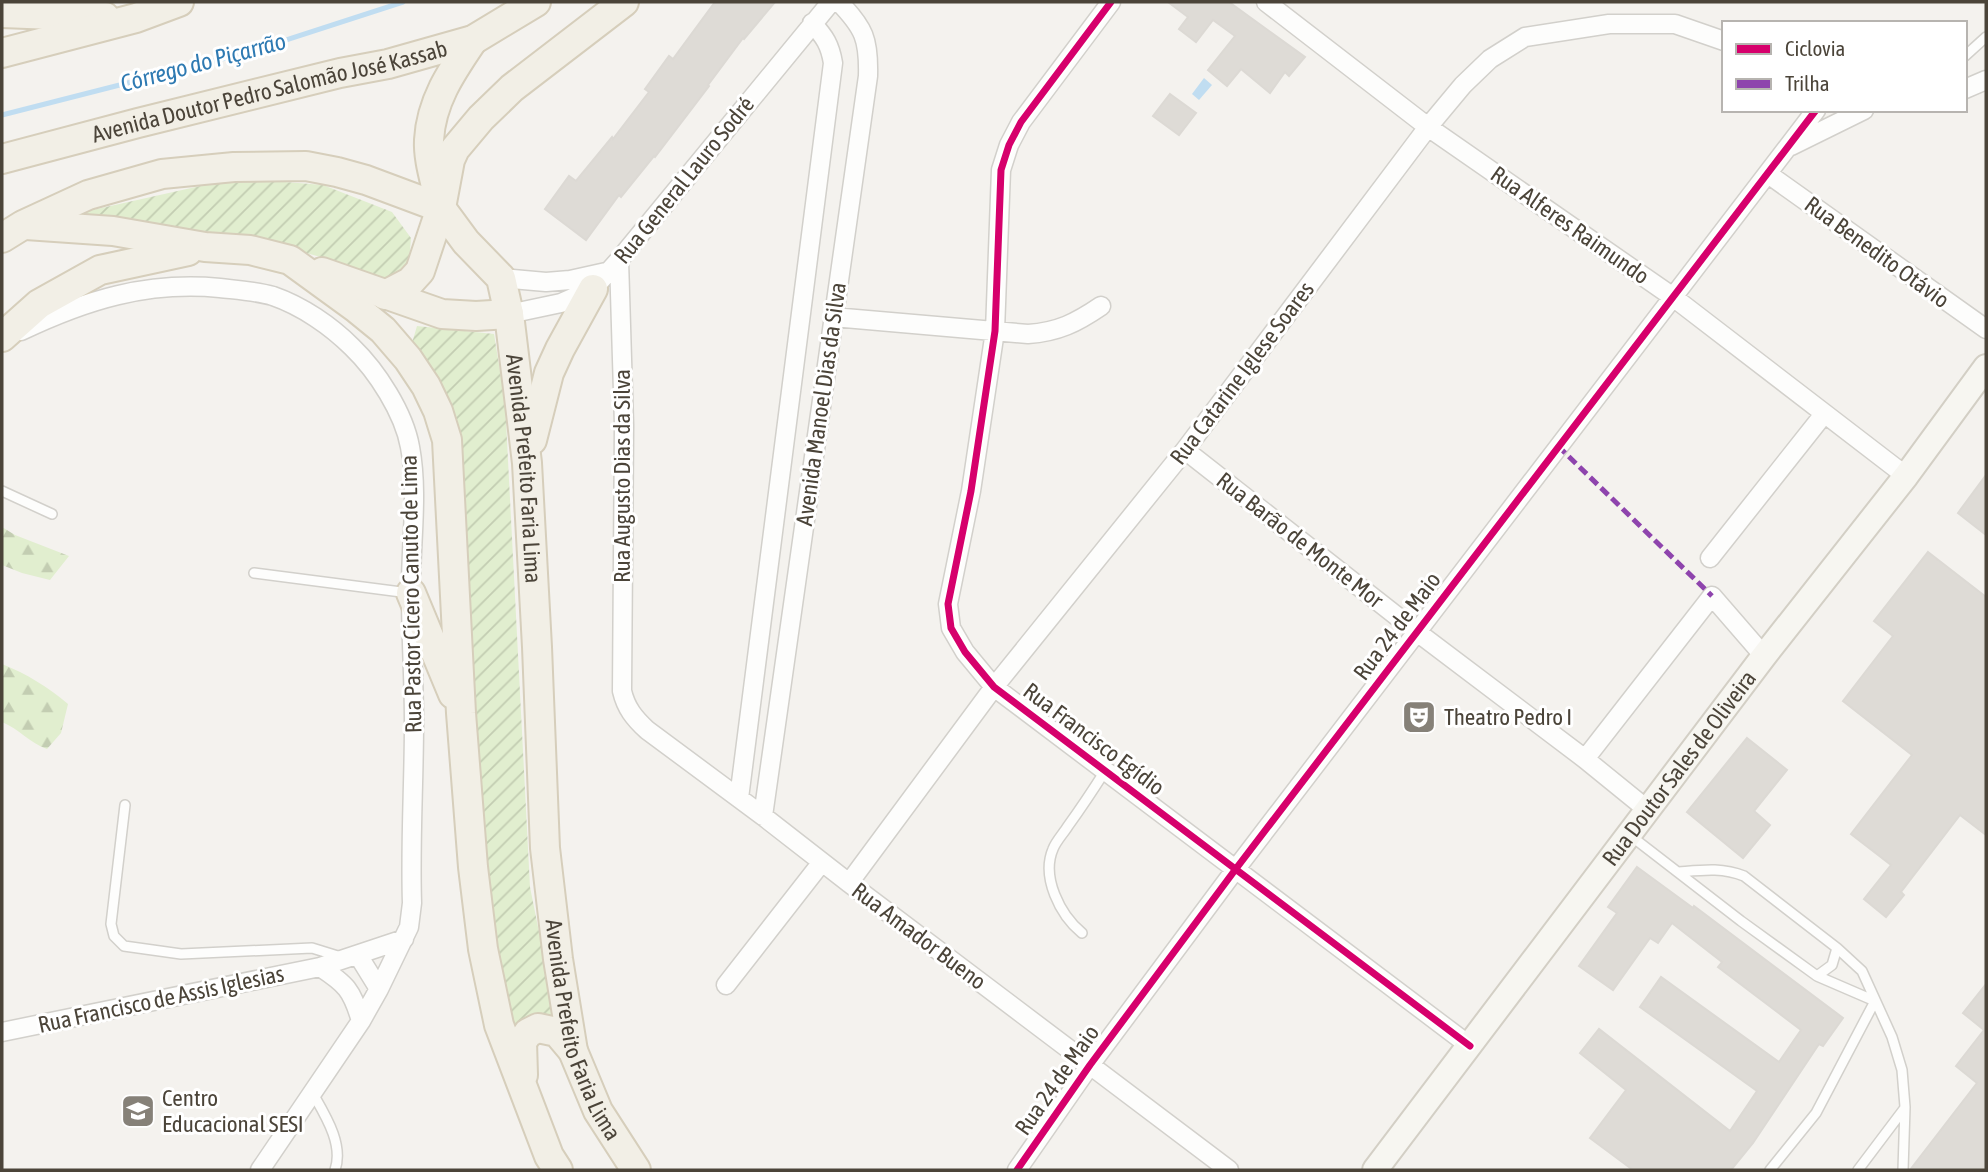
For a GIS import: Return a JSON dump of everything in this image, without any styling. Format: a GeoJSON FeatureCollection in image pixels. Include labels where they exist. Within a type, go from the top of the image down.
{"type":"FeatureCollection","features":[{"type":"Feature","properties":{"kind":"main road"},"geometry":{"type":"LineString","coordinates":[[2,53],[136,18],[179,2]]}},
{"type":"Feature","properties":{"kind":"main road","name":"Avenida Doutor Pedro Salomão José Kassab"},"geometry":{"type":"LineString","coordinates":[[2,159],[340,73],[388,64],[473,40],[536,2]]}},
{"type":"Feature","properties":{"kind":"main road"},"geometry":{"type":"LineString","coordinates":[[385,295],[410,282],[420,271],[441,208],[450,160],[455,149],[481,118],[512,88],[624,2]]}},
{"type":"Feature","properties":{"kind":"main road"},"geometry":{"type":"LineString","coordinates":[[2,13],[136,18]]}},
{"type":"Feature","properties":{"kind":"main road","name":"Avenida Doutor Pedro Salomão José Kassab"},"geometry":{"type":"LineString","coordinates":[[441,208],[429,141],[432,118],[443,85],[473,40]]}},
{"type":"Feature","properties":{"kind":"main road"},"geometry":{"type":"LineString","coordinates":[[9,230],[88,195],[162,174],[234,167],[306,166],[366,180],[441,208],[466,242],[501,278]]}},
{"type":"Feature","properties":{"kind":"main road"},"geometry":{"type":"LineString","coordinates":[[9,230],[113,231],[205,247],[250,250],[290,260],[442,314],[509,314]]}},
{"type":"Feature","properties":{"kind":"main road"},"geometry":{"type":"LineString","coordinates":[[2,338],[38,304],[100,270],[205,247]]}},
{"type":"Feature","properties":{"kind":"main road"},"geometry":{"type":"LineString","coordinates":[[290,260],[383,330],[408,359],[426,386],[438,411],[447,440],[461,713],[473,867],[483,949],[499,1025],[552,1166]]}},
{"type":"Feature","properties":{"kind":"main road"},"geometry":{"type":"LineString","coordinates":[[527,463],[549,373],[560,349],[607,273]]}},
{"type":"Feature","properties":{"kind":"main road","name":"Avenida Prefeito Faria Lima"},"geometry":{"type":"LineString","coordinates":[[501,278],[509,314],[527,463],[545,848],[558,959],[573,1051],[598,1111],[636,1170]]}},
{"type":"Feature","properties":{"kind":"main road","name":"Rua Doutor Sales de Oliveira"},"geometry":{"type":"LineString","coordinates":[[1375,1170],[1764,656],[1906,476],[1986,367]]}},
{"type":"Feature","properties":{"kind":"main road"},"geometry":{"type":"LineString","coordinates":[[411,593],[461,713]]}},
{"type":"Feature","properties":{"kind":"main road"},"geometry":{"type":"LineString","coordinates":[[524,1092],[522,1042],[528,1033],[538,1028],[557,1032],[573,1051]]}},
{"type":"Feature","properties":{"kind":"street","name":"Rua General Lauro Sodré"},"geometry":{"type":"LineString","coordinates":[[509,314],[561,303],[607,273],[831,2]]}},
{"type":"Feature","properties":{"kind":"street","name":"Avenida Manoel Dias da Silva"},"geometry":{"type":"LineString","coordinates":[[763,816],[868,76],[869,53],[864,35],[855,18],[839,2]]}},
{"type":"Feature","properties":{"kind":"street","name":"Rua Francisco Egídio"},"geometry":{"type":"LineString","coordinates":[[1111,2],[1021,122],[1009,145],[1001,170],[995,331],[971,491],[948,604],[951,628],[965,652],[995,687],[1470,1046]]}},
{"type":"Feature","properties":{"kind":"street","name":"Rua Alferes Raimundo"},"geometry":{"type":"LineString","coordinates":[[1266,2],[1428,127],[1674,296],[1906,476]]}},
{"type":"Feature","properties":{"kind":"street","name":"Avenida Manoel Dias da Silva"},"geometry":{"type":"LineString","coordinates":[[739,798],[833,64],[831,50],[824,36],[812,23]]}},
{"type":"Feature","properties":{"kind":"street","name":"Rua Catarine Iglese Soares"},"geometry":{"type":"LineString","coordinates":[[849,883],[995,687],[1185,450],[1462,85],[1490,60],[1525,37],[1609,24],[1675,24],[1722,40]]}},
{"type":"Feature","properties":{"kind":"street"},"geometry":{"type":"LineString","coordinates":[[1967,88],[1986,79]]}},
{"type":"Feature","properties":{"kind":"street","name":"Rua 24 de Maio"},"geometry":{"type":"LineString","coordinates":[[1017,1170],[1090,1065],[1235,870],[1814,112]]}},
{"type":"Feature","properties":{"kind":"street","name":"Rua 24 de Maio"},"geometry":{"type":"LineString","coordinates":[[1788,147],[1860,112]]}},
{"type":"Feature","properties":{"kind":"street","name":"Rua Benedito Otávio"},"geometry":{"type":"LineString","coordinates":[[1769,174],[1986,329]]}},
{"type":"Feature","properties":{"kind":"street"},"geometry":{"type":"LineString","coordinates":[[501,278],[547,282],[607,273]]}},
{"type":"Feature","properties":{"kind":"street","name":"Rua Augusto Dias da Silva"},"geometry":{"type":"LineString","coordinates":[[607,273],[624,425],[622,691]]}},
{"type":"Feature","properties":{"kind":"street","name":"Rua Pastor Cícero Canuto de Lima"},"geometry":{"type":"LineString","coordinates":[[2,338],[83,305],[153,288],[195,286],[272,296],[299,307],[342,337],[364,358],[379,378],[399,416],[410,445],[414,476],[411,593],[414,722],[412,903],[409,927],[360,1021],[260,1170]]}},
{"type":"Feature","properties":{"kind":"street"},"geometry":{"type":"LineString","coordinates":[[833,317],[1028,334],[1049,333],[1079,321],[1101,306]]}},
{"type":"Feature","properties":{"kind":"street"},"geometry":{"type":"LineString","coordinates":[[1710,558],[1824,414]]}},
{"type":"Feature","properties":{"kind":"street","name":"Rua Barão de Monte Mor"},"geometry":{"type":"LineString","coordinates":[[1185,450],[1586,759],[1648,811]]}},
{"type":"Feature","properties":{"kind":"street"},"geometry":{"type":"LineString","coordinates":[[1586,759],[1712,596],[1764,656]]}},
{"type":"Feature","properties":{"kind":"street","name":"Rua Amador Bueno"},"geometry":{"type":"LineString","coordinates":[[622,691],[625,704],[647,730],[1229,1170]]}},
{"type":"Feature","properties":{"kind":"street"},"geometry":{"type":"LineString","coordinates":[[741,776],[768,778]]}},
{"type":"Feature","properties":{"kind":"street"},"geometry":{"type":"LineString","coordinates":[[726,985],[822,862]]}},
{"type":"Feature","properties":{"kind":"street"},"geometry":{"type":"LineString","coordinates":[[320,967],[404,939]]}},
{"type":"Feature","properties":{"kind":"street"},"geometry":{"type":"LineString","coordinates":[[352,957],[379,989]]}},
{"type":"Feature","properties":{"kind":"street"},"geometry":{"type":"LineString","coordinates":[[320,967],[349,989],[360,1021]]}},
{"type":"Feature","properties":{"kind":"street","name":"Rua Francisco de Assis Iglesias"},"geometry":{"type":"LineString","coordinates":[[2,1032],[320,967]]}},
{"type":"Feature","properties":{"kind":"lane"},"geometry":{"type":"LineString","coordinates":[[1967,54],[1986,37]]}},
{"type":"Feature","properties":{"kind":"lane"},"geometry":{"type":"LineString","coordinates":[[2,491],[52,514]]}},
{"type":"Feature","properties":{"kind":"lane"},"geometry":{"type":"LineString","coordinates":[[254,573],[411,593]]}},
{"type":"Feature","properties":{"kind":"lane"},"geometry":{"type":"LineString","coordinates":[[1082,933],[1062,911],[1054,892],[1049,868],[1052,850],[1105,771]]}},
{"type":"Feature","properties":{"kind":"lane"},"geometry":{"type":"LineString","coordinates":[[125,805],[111,924],[114,936],[124,946],[181,954],[312,948],[352,957]]}},
{"type":"Feature","properties":{"kind":"lane"},"geometry":{"type":"LineString","coordinates":[[1629,835],[1817,976],[1875,1001]]}},
{"type":"Feature","properties":{"kind":"lane"},"geometry":{"type":"LineString","coordinates":[[1679,872],[1730,870],[1744,876],[1837,948],[1861,971],[1892,1037],[1902,1070],[1905,1107],[1903,1170]]}},
{"type":"Feature","properties":{"kind":"lane"},"geometry":{"type":"LineString","coordinates":[[1817,976],[1832,965],[1837,948]]}},
{"type":"Feature","properties":{"kind":"lane"},"geometry":{"type":"LineString","coordinates":[[1770,1170],[1816,1113],[1875,1001]]}},
{"type":"Feature","properties":{"kind":"lane"},"geometry":{"type":"LineString","coordinates":[[312,1093],[334,1135],[338,1162],[335,1170]]}},
{"type":"Feature","properties":{"kind":"lane"},"geometry":{"type":"LineString","coordinates":[[1858,1170],[1905,1107]]}},
{"type":"Feature","properties":{"kind":"green space"},"geometry":{"type":"Polygon","coordinates":[[[236,178],[323,185],[392,212],[411,238],[409,263],[389,283],[346,264],[277,245],[61,217],[236,178]]]}},
{"type":"Feature","properties":{"kind":"green space"},"geometry":{"type":"Polygon","coordinates":[[[417,326],[494,334],[505,402],[530,887],[548,977],[562,1025],[506,1030],[474,756],[452,405],[412,343],[417,326]]]}},
{"type":"Feature","properties":{"kind":"green space"},"geometry":{"type":"Polygon","coordinates":[[[2,527],[15,535],[69,556],[50,580],[2,565],[2,527]]]}},
{"type":"Feature","properties":{"kind":"green space"},"geometry":{"type":"Polygon","coordinates":[[[2,664],[37,681],[68,704],[61,733],[47,749],[2,722],[2,664]]]}},
{"type":"Feature","properties":{"kind":"water"},"geometry":{"type":"Polygon","coordinates":[[[1204,78],[1212,85],[1199,100],[1192,94],[1204,78]]]}},
{"type":"Feature","properties":{"kind":"building"},"geometry":{"type":"Polygon","coordinates":[[[715,2],[775,2],[743,38],[655,157],[621,197],[619,195],[586,240],[545,209],[569,176],[576,181],[612,137],[613,139],[649,92],[645,89],[669,56],[673,59],[715,2]]]}},
{"type":"Feature","properties":{"kind":"building"},"geometry":{"type":"Polygon","coordinates":[[[1168,2],[1229,2],[1305,57],[1289,76],[1285,72],[1270,93],[1241,69],[1227,86],[1208,70],[1235,36],[1213,20],[1196,42],[1179,29],[1188,17],[1168,2]]]}},
{"type":"Feature","properties":{"kind":"building"},"geometry":{"type":"Polygon","coordinates":[[[1170,94],[1196,113],[1179,135],[1153,116],[1170,94]]]}},
{"type":"Feature","properties":{"kind":"building"},"geometry":{"type":"Polygon","coordinates":[[[1986,475],[1986,535],[1958,513],[1986,475]]]}},
{"type":"Feature","properties":{"kind":"building"},"geometry":{"type":"Polygon","coordinates":[[[1928,552],[1986,597],[1986,835],[1960,815],[1901,892],[1904,895],[1886,917],[1864,899],[1891,865],[1851,834],[1912,755],[1843,701],[1893,636],[1874,621],[1928,552]]]}},
{"type":"Feature","properties":{"kind":"building"},"geometry":{"type":"Polygon","coordinates":[[[1747,738],[1787,770],[1754,811],[1770,825],[1743,858],[1687,812],[1747,738]]]}},
{"type":"Feature","properties":{"kind":"building"},"geometry":{"type":"Polygon","coordinates":[[[1637,867],[1693,908],[1694,906],[1843,1018],[1823,1046],[1819,1044],[1753,1143],[1731,1170],[1633,1170],[1590,1138],[1626,1090],[1580,1053],[1599,1029],[1730,1131],[1757,1091],[1640,1007],[1661,977],[1779,1062],[1801,1030],[1718,967],[1722,962],[1672,923],[1658,943],[1650,938],[1613,990],[1579,966],[1617,913],[1608,907],[1637,867]]]}},
{"type":"Feature","properties":{"kind":"building"},"geometry":{"type":"Polygon","coordinates":[[[1986,984],[1986,1170],[1910,1170],[1977,1083],[1956,1066],[1984,1030],[1963,1013],[1986,984]]]}},
{"type":"Feature","properties":{"kind":"waterway","name":"Córrego do Piçarrão"},"geometry":{"type":"LineString","coordinates":[[2,115],[249,52],[403,2]]}},
{"type":"Feature","properties":{"kind":"marked path"},"geometry":{"type":"LineString","coordinates":[[1558,446],[1712,596]]}},
{"type":"Feature","properties":{"kind":"cycle path"},"geometry":{"type":"LineString","coordinates":[[1111,2],[1021,122],[1009,145],[1001,170],[995,331],[971,491],[948,604],[951,628],[965,652],[994,687],[1470,1046]]}},
{"type":"Feature","properties":{"kind":"cycle path"},"geometry":{"type":"LineString","coordinates":[[1017,1170],[1090,1065],[1235,870],[1814,112]]}},
{"type":"Feature","properties":{"kind":"place","name":"Theatro Pedro I"},"geometry":{"type":"Point","coordinates":[1419,717]}},
{"type":"Feature","properties":{"kind":"place","name":"Centro Educacional SESI"},"geometry":{"type":"Point","coordinates":[138,1111]}}]}
